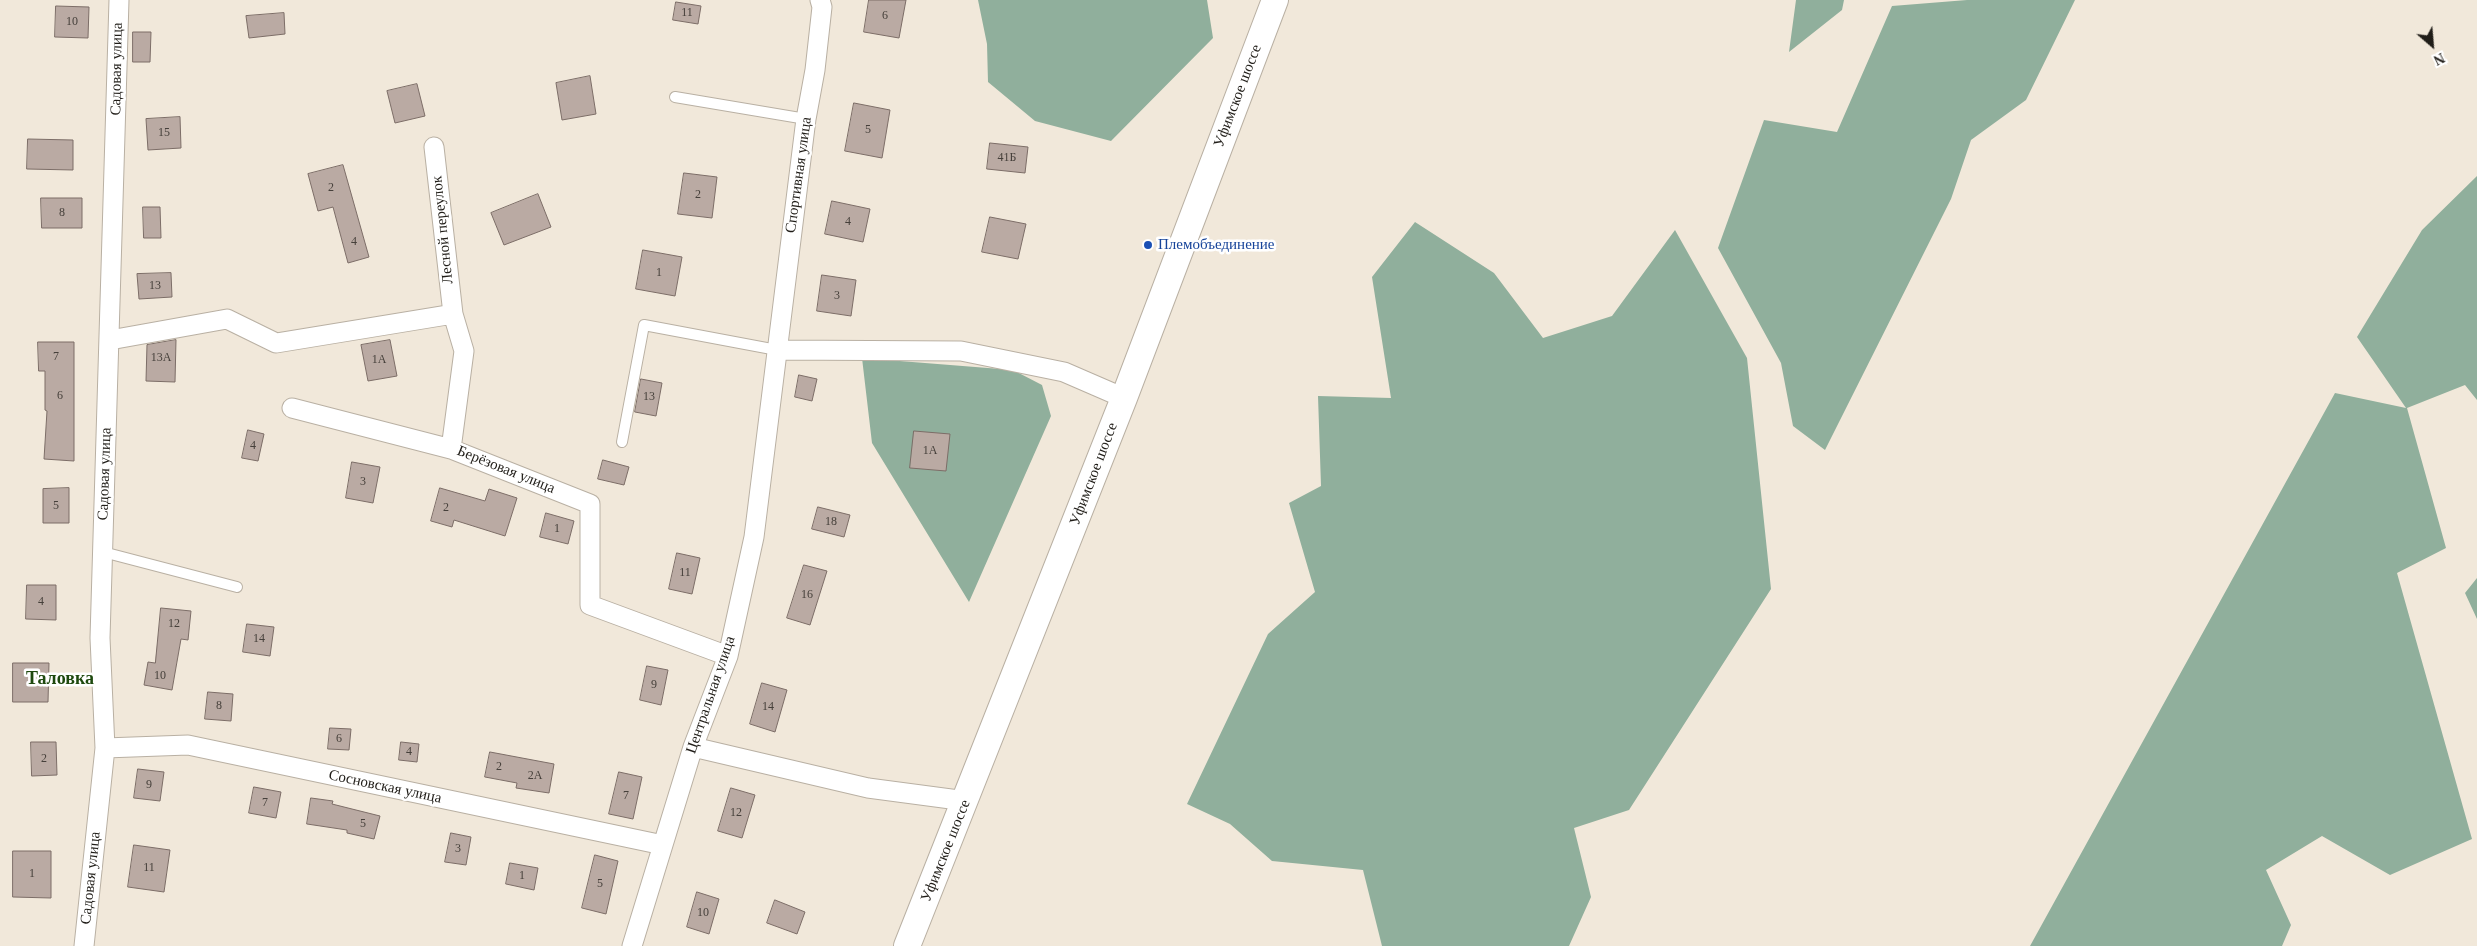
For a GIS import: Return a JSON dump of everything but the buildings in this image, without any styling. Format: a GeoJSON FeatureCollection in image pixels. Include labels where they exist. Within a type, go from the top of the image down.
{"type":"FeatureCollection","features":[{"type":"Feature","properties":{"kind":"main road","name":"Уфимское шоссе"},"geometry":{"type":"LineString","coordinates":[[908,946],[1124,398],[1275,0]]}},
{"type":"Feature","properties":{"kind":"street","name":"Садовая улица"},"geometry":{"type":"LineString","coordinates":[[84,946],[105,748],[100,638],[110,340],[118,0]]}},
{"type":"Feature","properties":{"kind":"street","name":"Спортивная улица"},"geometry":{"type":"LineString","coordinates":[[776,350],[806,119],[815,70],[822,7],[820,0]]}},
{"type":"Feature","properties":{"kind":"street","name":"Лесной переулок"},"geometry":{"type":"LineString","coordinates":[[434,147],[453,314]]}},
{"type":"Feature","properties":{"kind":"street"},"geometry":{"type":"LineString","coordinates":[[110,340],[226,319],[276,343],[453,314]]}},
{"type":"Feature","properties":{"kind":"street","name":"Берёзовая улица"},"geometry":{"type":"LineString","coordinates":[[453,314],[464,351],[451,449],[590,504],[590,605],[728,656]]}},
{"type":"Feature","properties":{"kind":"street"},"geometry":{"type":"LineString","coordinates":[[776,350],[961,351],[1064,372],[1124,398]]}},
{"type":"Feature","properties":{"kind":"street","name":"Центральная улица"},"geometry":{"type":"LineString","coordinates":[[632,946],[693,747],[728,656],[754,537],[776,350]]}},
{"type":"Feature","properties":{"kind":"street"},"geometry":{"type":"LineString","coordinates":[[292,408],[451,449]]}},
{"type":"Feature","properties":{"kind":"street","name":"Сосновская улица"},"geometry":{"type":"LineString","coordinates":[[105,748],[188,745],[662,845]]}},
{"type":"Feature","properties":{"kind":"street"},"geometry":{"type":"LineString","coordinates":[[693,747],[868,788],[966,801]]}},
{"type":"Feature","properties":{"kind":"lane"},"geometry":{"type":"LineString","coordinates":[[675,97],[806,119]]}},
{"type":"Feature","properties":{"kind":"lane"},"geometry":{"type":"LineString","coordinates":[[622,442],[644,325],[776,350]]}},
{"type":"Feature","properties":{"kind":"lane"},"geometry":{"type":"LineString","coordinates":[[102,552],[237,587]]}},
{"type":"Feature","properties":{"kind":"green space"},"geometry":{"type":"Polygon","coordinates":[[[978,0],[1207,0],[1213,38],[1111,141],[1035,121],[988,82],[987,44],[978,0]]]}},
{"type":"Feature","properties":{"kind":"green space"},"geometry":{"type":"Polygon","coordinates":[[[1796,0],[1844,0],[1842,10],[1789,52],[1796,0]]]}},
{"type":"Feature","properties":{"kind":"green space"},"geometry":{"type":"Polygon","coordinates":[[[1967,0],[2075,0],[2026,100],[1971,140],[1951,199],[1825,450],[1793,426],[1781,363],[1718,248],[1764,120],[1837,132],[1892,6],[1967,0]]]}},
{"type":"Feature","properties":{"kind":"green space"},"geometry":{"type":"Polygon","coordinates":[[[2477,176],[2477,400],[2465,385],[2407,408],[2446,548],[2397,573],[2472,839],[2390,875],[2322,836],[2266,870],[2291,925],[2282,946],[2030,946],[2335,393],[2406,408],[2357,337],[2422,230],[2477,176]]]}},
{"type":"Feature","properties":{"kind":"green space"},"geometry":{"type":"Polygon","coordinates":[[[1415,222],[1494,273],[1543,338],[1612,316],[1675,230],[1747,358],[1771,589],[1629,810],[1574,828],[1591,897],[1569,946],[1382,946],[1363,870],[1272,861],[1230,824],[1187,804],[1268,634],[1315,592],[1289,503],[1321,486],[1318,396],[1391,398],[1372,277],[1415,222]]]}},
{"type":"Feature","properties":{"kind":"green space"},"geometry":{"type":"Polygon","coordinates":[[[862,358],[1013,370],[1042,385],[1051,416],[969,602],[872,443],[862,358]]]}},
{"type":"Feature","properties":{"kind":"green space"},"geometry":{"type":"Polygon","coordinates":[[[2477,578],[2477,619],[2465,593],[2477,578]]]}},
{"type":"Feature","properties":{"kind":"place","name":"Племобъединение"},"geometry":{"type":"Point","coordinates":[1148,245]}},
{"type":"Feature","properties":{"kind":"district","name":"Таловка"},"geometry":{"type":"Point","coordinates":[60,679]}}]}
